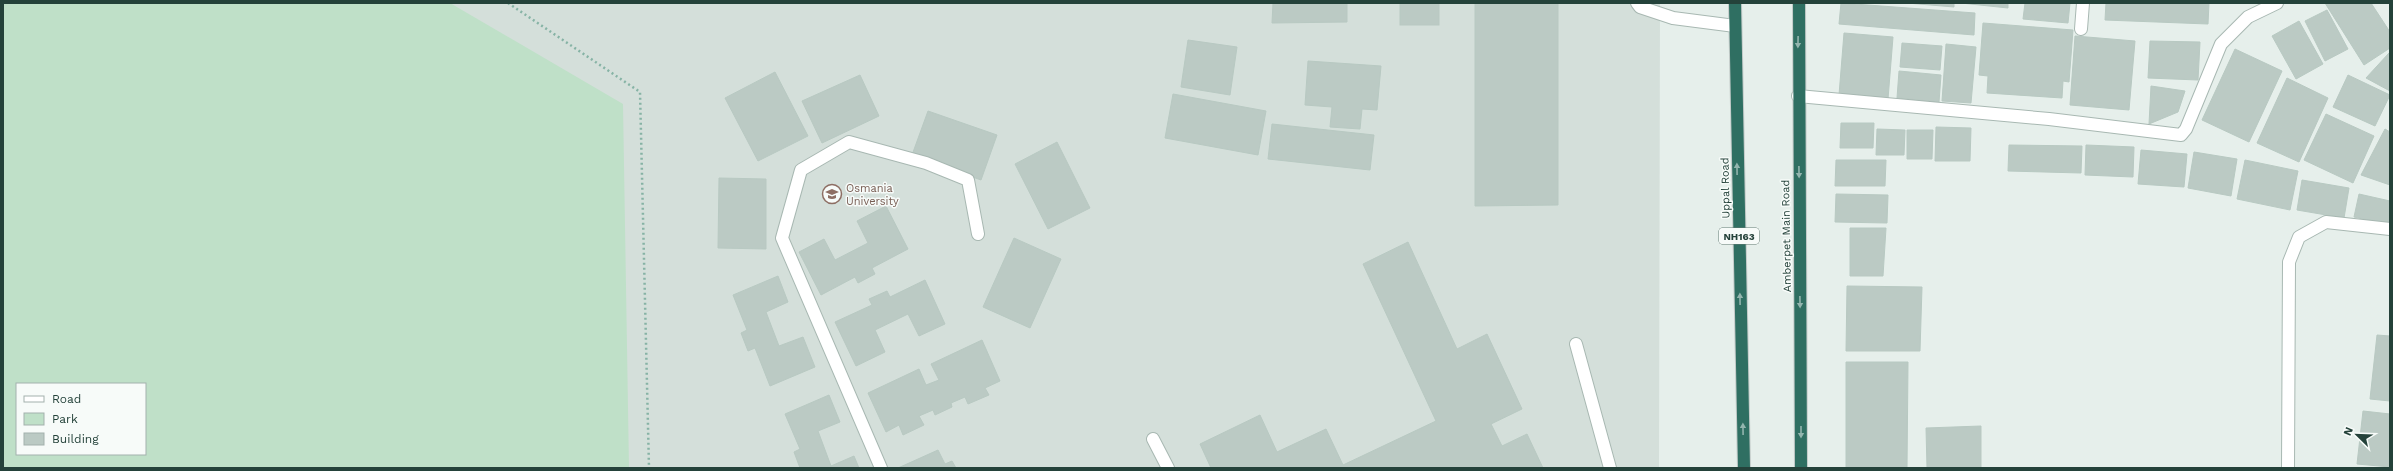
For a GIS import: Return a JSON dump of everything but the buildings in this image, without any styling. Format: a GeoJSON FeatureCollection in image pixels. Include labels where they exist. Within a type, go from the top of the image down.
{"type":"FeatureCollection","features":[{"type":"Feature","properties":{"kind":"highway","name":"Uppal Road"},"geometry":{"type":"LineString","coordinates":[[1736,3],[1744,468]]}},
{"type":"Feature","properties":{"kind":"highway","name":"Amberpet Main Road"},"geometry":{"type":"LineString","coordinates":[[1799,3],[1798,96],[1802,468]]}},
{"type":"Feature","properties":{"kind":"street"},"geometry":{"type":"LineString","coordinates":[[1637,3],[1640,7],[1672,18],[1736,26]]}},
{"type":"Feature","properties":{"kind":"street"},"geometry":{"type":"LineString","coordinates":[[2081,29],[2083,3]]}},
{"type":"Feature","properties":{"kind":"street"},"geometry":{"type":"LineString","coordinates":[[1798,96],[2048,119],[2181,136],[2186,129],[2221,44],[2248,17],[2277,3]]}},
{"type":"Feature","properties":{"kind":"street"},"geometry":{"type":"LineString","coordinates":[[881,468],[782,238],[801,170],[849,142],[926,162],[968,180],[978,234]]}},
{"type":"Feature","properties":{"kind":"street"},"geometry":{"type":"LineString","coordinates":[[2288,468],[2289,262],[2299,237],[2326,222],[2390,229]]}},
{"type":"Feature","properties":{"kind":"street"},"geometry":{"type":"LineString","coordinates":[[1576,344],[1610,468]]}},
{"type":"Feature","properties":{"kind":"street"},"geometry":{"type":"LineString","coordinates":[[1153,439],[1168,468]]}},
{"type":"Feature","properties":{"kind":"path"},"geometry":{"type":"LineString","coordinates":[[508,3],[640,92],[649,468]]}},
{"type":"Feature","properties":{"kind":"shaded area","name":"Osmania University"},"geometry":{"type":"Polygon","coordinates":[[[3,3],[1660,3],[1659,468],[3,468],[3,3]]]}},
{"type":"Feature","properties":{"kind":"green space"},"geometry":{"type":"Polygon","coordinates":[[[3,3],[450,3],[623,104],[629,468],[3,468],[3,3]]]}},
{"type":"Feature","properties":{"kind":"place","name":"Osmania University"},"geometry":{"type":"Point","coordinates":[832,194]}}]}
